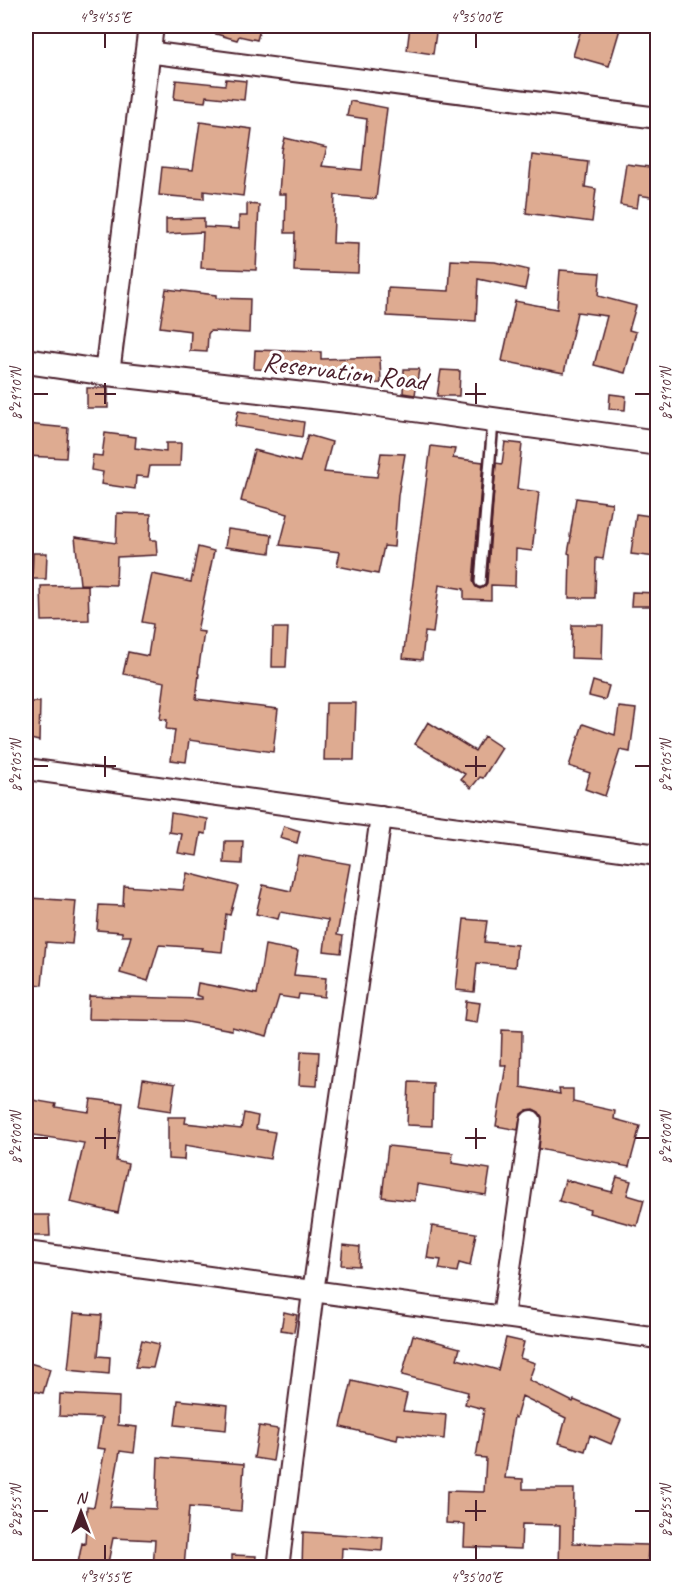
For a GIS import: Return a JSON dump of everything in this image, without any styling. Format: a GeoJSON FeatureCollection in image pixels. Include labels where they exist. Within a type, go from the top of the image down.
{"type":"FeatureCollection","features":[{"type":"Feature","properties":{"kind":"street"},"geometry":{"type":"LineString","coordinates":[[107,374],[151,26]]}},
{"type":"Feature","properties":{"kind":"street"},"geometry":{"type":"LineString","coordinates":[[147,52],[657,118]]}},
{"type":"Feature","properties":{"kind":"street","name":"Reservation Road"},"geometry":{"type":"LineString","coordinates":[[26,360],[107,374],[357,401],[657,443]]}},
{"type":"Feature","properties":{"kind":"street"},"geometry":{"type":"LineString","coordinates":[[26,769],[657,855]]}},
{"type":"Feature","properties":{"kind":"street"},"geometry":{"type":"LineString","coordinates":[[278,1568],[313,1292],[381,817]]}},
{"type":"Feature","properties":{"kind":"street"},"geometry":{"type":"LineString","coordinates":[[503,1317],[531,1121]]}},
{"type":"Feature","properties":{"kind":"street"},"geometry":{"type":"LineString","coordinates":[[26,1252],[657,1338]]}},
{"type":"Feature","properties":{"kind":"lane"},"geometry":{"type":"LineString","coordinates":[[480,582],[493,420]]}},
{"type":"Feature","properties":{"kind":"building"},"geometry":{"type":"Polygon","coordinates":[[[200,26],[261,26],[257,40],[239,36],[237,40],[199,29],[200,26]]]}},
{"type":"Feature","properties":{"kind":"building"},"geometry":{"type":"Polygon","coordinates":[[[410,26],[437,26],[433,54],[407,50],[410,26]]]}},
{"type":"Feature","properties":{"kind":"building"},"geometry":{"type":"Polygon","coordinates":[[[582,26],[609,26],[620,29],[609,66],[573,56],[582,26]]]}},
{"type":"Feature","properties":{"kind":"building"},"geometry":{"type":"Polygon","coordinates":[[[226,79],[246,81],[244,100],[206,96],[205,102],[174,99],[176,80],[225,85],[226,79]]]}},
{"type":"Feature","properties":{"kind":"building"},"geometry":{"type":"Polygon","coordinates":[[[350,101],[387,108],[376,199],[335,195],[333,243],[359,244],[358,273],[294,271],[295,233],[285,233],[286,194],[279,194],[285,138],[327,148],[322,166],[362,170],[367,119],[347,116],[350,101]]]}},
{"type":"Feature","properties":{"kind":"building"},"geometry":{"type":"Polygon","coordinates":[[[200,122],[252,129],[243,196],[204,191],[204,199],[159,195],[162,167],[193,170],[200,122]]]}},
{"type":"Feature","properties":{"kind":"building"},"geometry":{"type":"Polygon","coordinates":[[[532,155],[588,162],[585,187],[596,189],[592,222],[526,213],[532,155]]]}},
{"type":"Feature","properties":{"kind":"building"},"geometry":{"type":"Polygon","coordinates":[[[626,164],[657,168],[657,198],[639,195],[637,208],[620,205],[626,164]]]}},
{"type":"Feature","properties":{"kind":"building"},"geometry":{"type":"Polygon","coordinates":[[[247,204],[259,205],[256,270],[201,268],[203,232],[166,234],[166,219],[204,218],[204,227],[239,229],[239,216],[247,216],[247,204]]]}},
{"type":"Feature","properties":{"kind":"building"},"geometry":{"type":"Polygon","coordinates":[[[451,260],[495,262],[529,270],[525,289],[478,279],[476,321],[387,316],[388,288],[449,291],[451,260]]]}},
{"type":"Feature","properties":{"kind":"building"},"geometry":{"type":"Polygon","coordinates":[[[560,270],[600,273],[598,296],[636,306],[629,330],[636,332],[625,373],[594,365],[607,316],[577,312],[564,373],[502,361],[515,301],[557,309],[560,270]]]}},
{"type":"Feature","properties":{"kind":"building"},"geometry":{"type":"Polygon","coordinates":[[[166,289],[216,295],[216,298],[250,299],[249,333],[210,331],[207,352],[190,351],[191,331],[160,327],[166,289]]]}},
{"type":"Feature","properties":{"kind":"building"},"geometry":{"type":"Polygon","coordinates":[[[255,350],[321,352],[321,359],[380,357],[381,383],[341,384],[340,372],[254,369],[255,350]]]}},
{"type":"Feature","properties":{"kind":"building"},"geometry":{"type":"Polygon","coordinates":[[[404,369],[419,369],[415,395],[403,393],[404,369]]]}},
{"type":"Feature","properties":{"kind":"building"},"geometry":{"type":"Polygon","coordinates":[[[441,370],[460,371],[459,396],[437,396],[441,370]]]}},
{"type":"Feature","properties":{"kind":"building"},"geometry":{"type":"Polygon","coordinates":[[[87,388],[108,388],[108,408],[87,408],[87,388]]]}},
{"type":"Feature","properties":{"kind":"building"},"geometry":{"type":"Polygon","coordinates":[[[610,394],[626,396],[625,410],[609,409],[610,394]]]}},
{"type":"Feature","properties":{"kind":"building"},"geometry":{"type":"Polygon","coordinates":[[[238,411],[304,422],[302,437],[235,426],[238,411]]]}},
{"type":"Feature","properties":{"kind":"building"},"geometry":{"type":"Polygon","coordinates":[[[26,424],[68,428],[66,458],[26,456],[26,424]]]}},
{"type":"Feature","properties":{"kind":"building"},"geometry":{"type":"Polygon","coordinates":[[[105,433],[136,437],[135,448],[166,452],[166,443],[181,443],[180,466],[150,466],[148,477],[136,476],[135,489],[101,484],[103,472],[91,470],[93,455],[102,456],[105,433]]]}},
{"type":"Feature","properties":{"kind":"building"},"geometry":{"type":"Polygon","coordinates":[[[308,435],[332,442],[324,472],[377,477],[381,453],[405,454],[398,495],[394,547],[384,546],[378,574],[337,566],[340,552],[280,545],[288,514],[241,501],[254,450],[300,462],[308,435]]]}},
{"type":"Feature","properties":{"kind":"building"},"geometry":{"type":"Polygon","coordinates":[[[505,442],[522,444],[517,489],[539,492],[532,551],[516,549],[515,586],[491,585],[491,600],[464,599],[464,589],[439,585],[433,633],[425,632],[422,660],[403,658],[431,446],[455,449],[453,458],[483,462],[473,581],[480,589],[487,583],[496,463],[502,464],[505,442]]]}},
{"type":"Feature","properties":{"kind":"building"},"geometry":{"type":"Polygon","coordinates":[[[576,498],[612,503],[603,559],[596,558],[595,598],[569,598],[570,554],[568,553],[576,498]]]}},
{"type":"Feature","properties":{"kind":"building"},"geometry":{"type":"Polygon","coordinates":[[[117,513],[151,514],[150,540],[156,540],[157,555],[117,557],[116,585],[80,584],[75,537],[116,543],[117,513]]]}},
{"type":"Feature","properties":{"kind":"building"},"geometry":{"type":"Polygon","coordinates":[[[636,514],[657,517],[656,557],[631,554],[636,514]]]}},
{"type":"Feature","properties":{"kind":"building"},"geometry":{"type":"Polygon","coordinates":[[[228,529],[272,535],[270,553],[225,547],[228,529]]]}},
{"type":"Feature","properties":{"kind":"building"},"geometry":{"type":"Polygon","coordinates":[[[198,547],[214,551],[197,631],[204,632],[196,699],[278,709],[273,752],[189,740],[186,762],[171,760],[175,730],[166,729],[167,720],[160,719],[165,682],[123,674],[128,652],[148,656],[153,624],[142,622],[152,574],[191,582],[198,547]]]}},
{"type":"Feature","properties":{"kind":"building"},"geometry":{"type":"Polygon","coordinates":[[[33,553],[47,553],[46,579],[32,579],[33,553]]]}},
{"type":"Feature","properties":{"kind":"building"},"geometry":{"type":"Polygon","coordinates":[[[88,585],[89,620],[42,621],[41,586],[88,585]]]}},
{"type":"Feature","properties":{"kind":"building"},"geometry":{"type":"Polygon","coordinates":[[[632,592],[657,593],[657,606],[631,606],[632,592]]]}},
{"type":"Feature","properties":{"kind":"building"},"geometry":{"type":"Polygon","coordinates":[[[572,625],[603,625],[602,659],[571,658],[572,625]]]}},
{"type":"Feature","properties":{"kind":"building"},"geometry":{"type":"Polygon","coordinates":[[[273,628],[288,628],[286,667],[272,667],[273,628]]]}},
{"type":"Feature","properties":{"kind":"building"},"geometry":{"type":"Polygon","coordinates":[[[593,681],[609,686],[605,700],[589,696],[593,681]]]}},
{"type":"Feature","properties":{"kind":"building"},"geometry":{"type":"Polygon","coordinates":[[[26,702],[40,702],[39,741],[26,738],[26,702]]]}},
{"type":"Feature","properties":{"kind":"building"},"geometry":{"type":"Polygon","coordinates":[[[326,703],[356,703],[354,760],[324,760],[326,703]]]}},
{"type":"Feature","properties":{"kind":"building"},"geometry":{"type":"Polygon","coordinates":[[[619,707],[636,709],[630,752],[620,750],[605,796],[585,789],[590,773],[569,766],[583,724],[615,735],[619,707]]]}},
{"type":"Feature","properties":{"kind":"building"},"geometry":{"type":"Polygon","coordinates":[[[428,722],[475,751],[484,736],[502,748],[483,778],[480,777],[471,788],[461,779],[465,774],[415,744],[428,722]]]}},
{"type":"Feature","properties":{"kind":"building"},"geometry":{"type":"Polygon","coordinates":[[[171,813],[208,819],[206,834],[201,833],[197,856],[178,853],[182,834],[169,832],[171,813]]]}},
{"type":"Feature","properties":{"kind":"building"},"geometry":{"type":"Polygon","coordinates":[[[284,826],[300,831],[297,843],[280,838],[284,826]]]}},
{"type":"Feature","properties":{"kind":"building"},"geometry":{"type":"Polygon","coordinates":[[[225,841],[243,841],[242,864],[224,863],[225,841]]]}},
{"type":"Feature","properties":{"kind":"building"},"geometry":{"type":"Polygon","coordinates":[[[298,855],[350,864],[337,935],[343,936],[341,953],[324,951],[328,920],[280,912],[278,919],[256,914],[263,885],[291,891],[298,855]]]}},
{"type":"Feature","properties":{"kind":"building"},"geometry":{"type":"Polygon","coordinates":[[[187,873],[238,886],[230,915],[226,914],[222,952],[159,945],[148,981],[120,973],[131,936],[122,936],[122,932],[97,930],[99,905],[123,906],[124,886],[183,890],[187,873]]]}},
{"type":"Feature","properties":{"kind":"building"},"geometry":{"type":"Polygon","coordinates":[[[29,898],[76,901],[72,944],[46,942],[42,985],[26,983],[29,898]]]}},
{"type":"Feature","properties":{"kind":"building"},"geometry":{"type":"Polygon","coordinates":[[[464,919],[487,921],[484,942],[517,945],[515,967],[477,963],[474,992],[456,990],[464,919]]]}},
{"type":"Feature","properties":{"kind":"building"},"geometry":{"type":"Polygon","coordinates":[[[265,945],[298,951],[294,975],[326,978],[324,997],[299,994],[298,999],[279,996],[267,1036],[232,1027],[232,1030],[182,1021],[88,1019],[89,996],[202,999],[196,995],[198,983],[257,994],[265,945]]]}},
{"type":"Feature","properties":{"kind":"building"},"geometry":{"type":"Polygon","coordinates":[[[466,1001],[480,1003],[477,1023],[464,1021],[466,1001]]]}},
{"type":"Feature","properties":{"kind":"building"},"geometry":{"type":"Polygon","coordinates":[[[502,1030],[522,1031],[521,1087],[560,1094],[559,1089],[573,1089],[573,1102],[615,1111],[614,1119],[640,1126],[629,1167],[539,1149],[542,1117],[533,1109],[521,1114],[518,1130],[496,1126],[506,1065],[501,1065],[502,1030]]]}},
{"type":"Feature","properties":{"kind":"building"},"geometry":{"type":"Polygon","coordinates":[[[301,1051],[319,1052],[317,1086],[299,1085],[301,1051]]]}},
{"type":"Feature","properties":{"kind":"building"},"geometry":{"type":"Polygon","coordinates":[[[143,1079],[175,1084],[171,1111],[139,1106],[143,1079]]]}},
{"type":"Feature","properties":{"kind":"building"},"geometry":{"type":"Polygon","coordinates":[[[409,1082],[433,1083],[432,1126],[407,1125],[409,1082]]]}},
{"type":"Feature","properties":{"kind":"building"},"geometry":{"type":"Polygon","coordinates":[[[91,1099],[123,1103],[116,1161],[128,1164],[118,1213],[70,1202],[84,1143],[27,1134],[33,1100],[56,1104],[55,1107],[89,1112],[91,1099]]]}},
{"type":"Feature","properties":{"kind":"building"},"geometry":{"type":"Polygon","coordinates":[[[244,1113],[258,1116],[256,1129],[275,1132],[270,1159],[185,1145],[184,1160],[168,1159],[168,1117],[186,1117],[185,1123],[241,1129],[244,1113]]]}},
{"type":"Feature","properties":{"kind":"building"},"geometry":{"type":"Polygon","coordinates":[[[388,1146],[453,1153],[452,1163],[490,1169],[486,1195],[417,1184],[415,1201],[382,1197],[388,1146]]]}},
{"type":"Feature","properties":{"kind":"building"},"geometry":{"type":"Polygon","coordinates":[[[617,1177],[631,1181],[627,1195],[644,1200],[637,1226],[589,1213],[590,1210],[559,1201],[565,1180],[612,1192],[617,1177]]]}},
{"type":"Feature","properties":{"kind":"building"},"geometry":{"type":"Polygon","coordinates":[[[31,1215],[49,1215],[50,1236],[31,1236],[31,1215]]]}},
{"type":"Feature","properties":{"kind":"building"},"geometry":{"type":"Polygon","coordinates":[[[432,1226],[476,1233],[470,1266],[459,1263],[457,1272],[439,1269],[441,1260],[427,1258],[432,1226]]]}},
{"type":"Feature","properties":{"kind":"building"},"geometry":{"type":"Polygon","coordinates":[[[343,1245],[360,1247],[359,1266],[341,1265],[343,1245]]]}},
{"type":"Feature","properties":{"kind":"building"},"geometry":{"type":"Polygon","coordinates":[[[284,1312],[297,1315],[294,1332],[281,1330],[284,1312]]]}},
{"type":"Feature","properties":{"kind":"building"},"geometry":{"type":"Polygon","coordinates":[[[74,1313],[102,1315],[98,1356],[110,1357],[109,1374],[68,1370],[74,1313]]]}},
{"type":"Feature","properties":{"kind":"building"},"geometry":{"type":"Polygon","coordinates":[[[413,1335],[460,1348],[457,1359],[498,1370],[506,1338],[524,1342],[520,1358],[535,1363],[529,1380],[573,1402],[574,1400],[621,1420],[611,1444],[590,1435],[585,1451],[559,1443],[566,1418],[522,1396],[516,1418],[514,1417],[505,1478],[523,1479],[523,1489],[574,1489],[573,1543],[648,1545],[647,1568],[559,1568],[560,1525],[522,1524],[521,1549],[464,1547],[465,1524],[446,1523],[447,1491],[484,1492],[486,1458],[476,1457],[484,1409],[465,1404],[468,1392],[402,1375],[413,1335]]]}},
{"type":"Feature","properties":{"kind":"building"},"geometry":{"type":"Polygon","coordinates":[[[142,1340],[159,1344],[153,1368],[135,1367],[142,1340]]]}},
{"type":"Feature","properties":{"kind":"building"},"geometry":{"type":"Polygon","coordinates":[[[26,1362],[50,1369],[43,1393],[26,1389],[26,1362]]]}},
{"type":"Feature","properties":{"kind":"building"},"geometry":{"type":"Polygon","coordinates":[[[352,1381],[407,1394],[403,1411],[446,1415],[444,1439],[398,1434],[397,1440],[341,1427],[352,1381]]]}},
{"type":"Feature","properties":{"kind":"building"},"geometry":{"type":"Polygon","coordinates":[[[60,1394],[119,1397],[118,1425],[137,1427],[134,1453],[120,1451],[110,1507],[156,1509],[158,1457],[244,1464],[241,1511],[189,1507],[184,1568],[153,1568],[155,1540],[113,1538],[107,1568],[77,1568],[82,1543],[85,1544],[87,1506],[94,1507],[105,1449],[97,1448],[102,1418],[59,1416],[60,1394]]]}},
{"type":"Feature","properties":{"kind":"building"},"geometry":{"type":"Polygon","coordinates":[[[178,1400],[228,1405],[226,1430],[175,1425],[178,1400]]]}},
{"type":"Feature","properties":{"kind":"building"},"geometry":{"type":"Polygon","coordinates":[[[259,1426],[278,1429],[273,1461],[254,1458],[259,1426]]]}},
{"type":"Feature","properties":{"kind":"building"},"geometry":{"type":"Polygon","coordinates":[[[303,1532],[383,1537],[382,1551],[342,1548],[341,1568],[302,1568],[303,1532]]]}},
{"type":"Feature","properties":{"kind":"building"},"geometry":{"type":"Polygon","coordinates":[[[232,1555],[256,1556],[255,1568],[232,1568],[232,1555]]]}}]}
